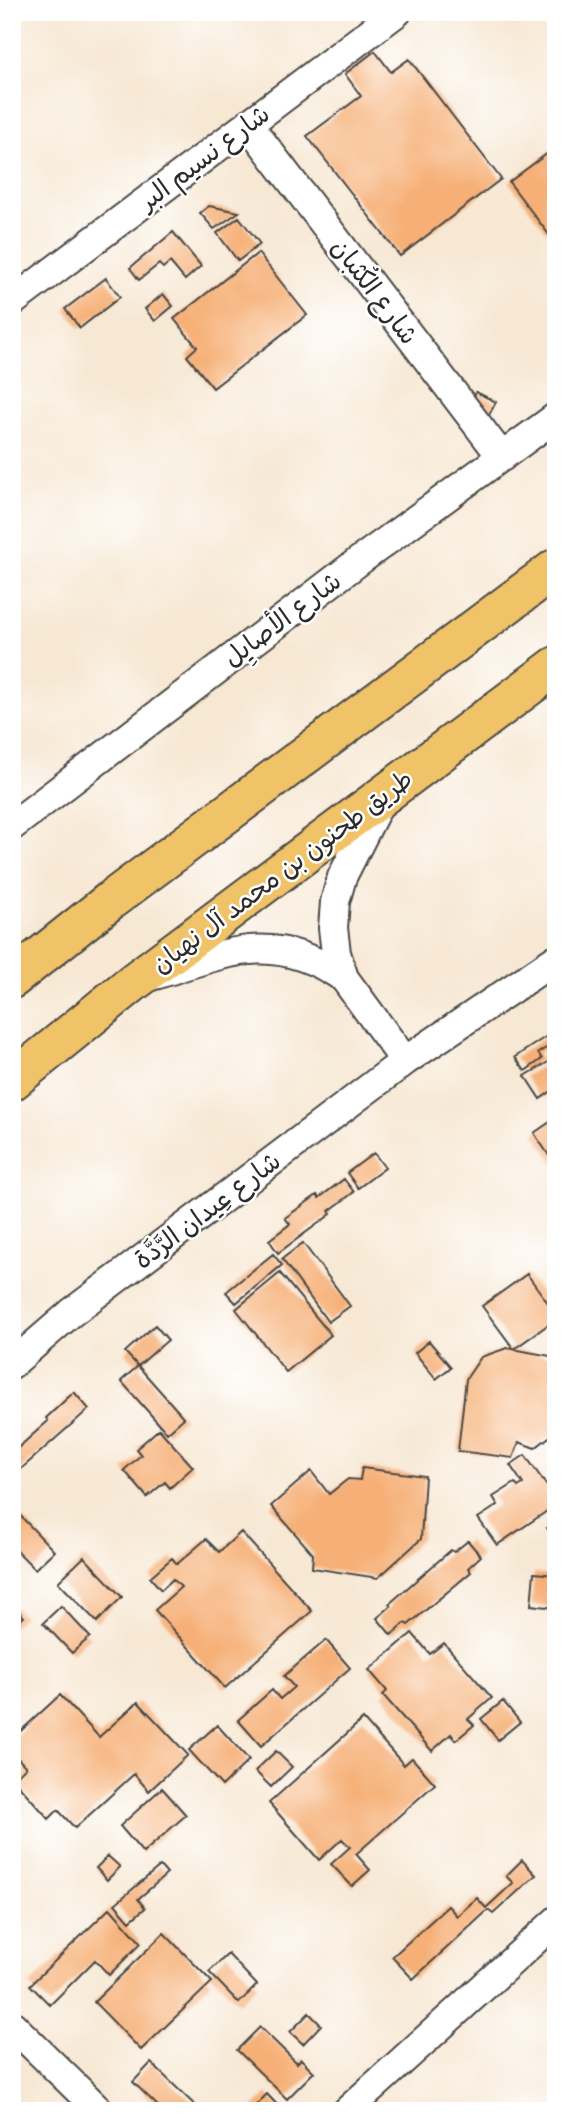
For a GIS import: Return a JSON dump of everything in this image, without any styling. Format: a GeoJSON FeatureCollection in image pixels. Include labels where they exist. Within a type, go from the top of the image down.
{"type":"FeatureCollection","features":[{"type":"Feature","properties":{"kind":"main road"},"geometry":{"type":"LineString","coordinates":[[12,979],[122,892],[556,568]]}},
{"type":"Feature","properties":{"kind":"main road","name":"طريق طحنون بن محمد آل نهيان"},"geometry":{"type":"LineString","coordinates":[[12,1081],[135,981],[556,666]]}},
{"type":"Feature","properties":{"kind":"street","name":"شارع نسيم البر"},"geometry":{"type":"LineString","coordinates":[[12,302],[397,12]]}},
{"type":"Feature","properties":{"kind":"street","name":"شارع الكُثبان"},"geometry":{"type":"LineString","coordinates":[[248,124],[502,457]]}},
{"type":"Feature","properties":{"kind":"street","name":"شارع الأصايِل"},"geometry":{"type":"LineString","coordinates":[[12,826],[359,561],[556,417]]}},
{"type":"Feature","properties":{"kind":"street"},"geometry":{"type":"LineString","coordinates":[[344,978],[333,928],[335,902],[342,877],[384,795]]}},
{"type":"Feature","properties":{"kind":"street"},"geometry":{"type":"LineString","coordinates":[[135,981],[229,952],[253,948],[301,955],[324,964],[344,978],[405,1061]]}},
{"type":"Feature","properties":{"kind":"street","name":"شارع عِيدان الرَّدَّة"},"geometry":{"type":"LineString","coordinates":[[12,1364],[71,1313],[405,1061],[556,959]]}},
{"type":"Feature","properties":{"kind":"street"},"geometry":{"type":"LineString","coordinates":[[347,2111],[556,1921]]}},
{"type":"Feature","properties":{"kind":"street"},"geometry":{"type":"LineString","coordinates":[[12,2025],[100,2111]]}},
{"type":"Feature","properties":{"kind":"building"},"geometry":{"type":"Polygon","coordinates":[[[375,51],[391,72],[409,59],[501,179],[400,256],[307,136],[361,96],[345,74],[375,51]]]}},
{"type":"Feature","properties":{"kind":"building"},"geometry":{"type":"Polygon","coordinates":[[[556,147],[556,231],[550,236],[509,182],[556,147]]]}},
{"type":"Feature","properties":{"kind":"building"},"geometry":{"type":"Polygon","coordinates":[[[209,206],[239,212],[214,229],[200,213],[209,206]]]}},
{"type":"Feature","properties":{"kind":"building"},"geometry":{"type":"Polygon","coordinates":[[[239,217],[260,244],[238,261],[217,233],[239,217]]]}},
{"type":"Feature","properties":{"kind":"building"},"geometry":{"type":"Polygon","coordinates":[[[173,232],[201,266],[185,280],[170,262],[163,268],[159,264],[139,280],[130,268],[173,232]]]}},
{"type":"Feature","properties":{"kind":"building"},"geometry":{"type":"Polygon","coordinates":[[[258,253],[307,315],[213,388],[187,356],[197,347],[174,319],[258,253]]]}},
{"type":"Feature","properties":{"kind":"building"},"geometry":{"type":"Polygon","coordinates":[[[106,278],[120,297],[80,328],[65,309],[106,278]]]}},
{"type":"Feature","properties":{"kind":"building"},"geometry":{"type":"Polygon","coordinates":[[[163,294],[173,306],[155,321],[145,309],[163,294]]]}},
{"type":"Feature","properties":{"kind":"building"},"geometry":{"type":"Polygon","coordinates":[[[476,392],[496,402],[489,415],[469,406],[476,392]]]}},
{"type":"Feature","properties":{"kind":"building"},"geometry":{"type":"Polygon","coordinates":[[[556,1030],[556,1042],[538,1053],[542,1059],[525,1071],[515,1057],[556,1030]]]}},
{"type":"Feature","properties":{"kind":"building"},"geometry":{"type":"Polygon","coordinates":[[[550,1061],[556,1071],[556,1088],[540,1099],[525,1076],[550,1061]]]}},
{"type":"Feature","properties":{"kind":"building"},"geometry":{"type":"Polygon","coordinates":[[[556,1118],[556,1166],[534,1133],[556,1118]]]}},
{"type":"Feature","properties":{"kind":"building"},"geometry":{"type":"Polygon","coordinates":[[[374,1153],[385,1168],[358,1188],[347,1173],[374,1153]]]}},
{"type":"Feature","properties":{"kind":"building"},"geometry":{"type":"Polygon","coordinates":[[[344,1179],[354,1192],[329,1211],[331,1214],[278,1253],[269,1240],[290,1224],[285,1218],[344,1179]]]}},
{"type":"Feature","properties":{"kind":"building"},"geometry":{"type":"Polygon","coordinates":[[[303,1243],[350,1306],[328,1322],[282,1259],[303,1243]]]}},
{"type":"Feature","properties":{"kind":"building"},"geometry":{"type":"Polygon","coordinates":[[[273,1254],[282,1265],[236,1303],[226,1292],[273,1254]]]}},
{"type":"Feature","properties":{"kind":"building"},"geometry":{"type":"Polygon","coordinates":[[[280,1273],[331,1335],[286,1372],[236,1309],[280,1273]]]}},
{"type":"Feature","properties":{"kind":"building"},"geometry":{"type":"Polygon","coordinates":[[[527,1274],[556,1314],[556,1319],[514,1349],[482,1306],[527,1274]]]}},
{"type":"Feature","properties":{"kind":"building"},"geometry":{"type":"Polygon","coordinates":[[[155,1325],[168,1340],[138,1366],[125,1352],[155,1325]]]}},
{"type":"Feature","properties":{"kind":"building"},"geometry":{"type":"Polygon","coordinates":[[[429,1341],[451,1367],[436,1379],[415,1353],[429,1341]]]}},
{"type":"Feature","properties":{"kind":"building"},"geometry":{"type":"Polygon","coordinates":[[[507,1348],[556,1357],[556,1425],[553,1434],[535,1448],[519,1442],[513,1458],[458,1451],[466,1379],[481,1357],[507,1348]]]}},
{"type":"Feature","properties":{"kind":"building"},"geometry":{"type":"Polygon","coordinates":[[[138,1366],[184,1418],[167,1433],[121,1381],[138,1366]]]}},
{"type":"Feature","properties":{"kind":"building"},"geometry":{"type":"Polygon","coordinates":[[[74,1392],[89,1409],[12,1477],[12,1448],[16,1444],[19,1447],[48,1421],[46,1418],[74,1392]]]}},
{"type":"Feature","properties":{"kind":"building"},"geometry":{"type":"Polygon","coordinates":[[[159,1429],[193,1467],[170,1488],[165,1482],[147,1497],[124,1470],[141,1455],[136,1449],[159,1429]]]}},
{"type":"Feature","properties":{"kind":"building"},"geometry":{"type":"Polygon","coordinates":[[[525,1455],[556,1499],[556,1505],[497,1545],[478,1518],[498,1505],[493,1497],[515,1483],[518,1487],[523,1484],[510,1465],[525,1455]]]}},
{"type":"Feature","properties":{"kind":"building"},"geometry":{"type":"Polygon","coordinates":[[[362,1468],[425,1476],[421,1539],[378,1578],[312,1568],[313,1554],[271,1506],[311,1471],[329,1494],[348,1479],[360,1480],[362,1468]]]}},
{"type":"Feature","properties":{"kind":"building"},"geometry":{"type":"Polygon","coordinates":[[[12,1507],[54,1551],[35,1569],[12,1546],[12,1507]]]}},
{"type":"Feature","properties":{"kind":"building"},"geometry":{"type":"Polygon","coordinates":[[[556,1521],[556,1539],[547,1528],[556,1521]]]}},
{"type":"Feature","properties":{"kind":"building"},"geometry":{"type":"Polygon","coordinates":[[[241,1532],[312,1611],[225,1688],[155,1610],[181,1587],[173,1579],[161,1590],[150,1577],[172,1558],[177,1564],[206,1539],[219,1552],[241,1532]]]}},
{"type":"Feature","properties":{"kind":"building"},"geometry":{"type":"Polygon","coordinates":[[[556,1539],[556,1552],[549,1544],[556,1539]]]}},
{"type":"Feature","properties":{"kind":"building"},"geometry":{"type":"Polygon","coordinates":[[[468,1541],[481,1556],[468,1568],[471,1572],[408,1625],[405,1623],[391,1635],[377,1618],[391,1606],[389,1604],[451,1550],[454,1552],[468,1541]]]}},
{"type":"Feature","properties":{"kind":"building"},"geometry":{"type":"Polygon","coordinates":[[[84,1557],[122,1597],[97,1622],[58,1582],[84,1557]]]}},
{"type":"Feature","properties":{"kind":"building"},"geometry":{"type":"Polygon","coordinates":[[[534,1573],[556,1575],[556,1608],[531,1605],[534,1573]]]}},
{"type":"Feature","properties":{"kind":"building"},"geometry":{"type":"Polygon","coordinates":[[[12,1604],[24,1617],[12,1627],[12,1604]]]}},
{"type":"Feature","properties":{"kind":"building"},"geometry":{"type":"Polygon","coordinates":[[[61,1606],[90,1637],[72,1653],[43,1623],[61,1606]]]}},
{"type":"Feature","properties":{"kind":"building"},"geometry":{"type":"Polygon","coordinates":[[[412,1633],[430,1654],[444,1643],[492,1698],[468,1719],[474,1725],[456,1740],[451,1734],[432,1751],[383,1695],[387,1691],[369,1670],[412,1633]]]}},
{"type":"Feature","properties":{"kind":"building"},"geometry":{"type":"Polygon","coordinates":[[[326,1640],[350,1668],[261,1746],[238,1720],[272,1690],[280,1699],[294,1687],[284,1676],[326,1640]]]}},
{"type":"Feature","properties":{"kind":"building"},"geometry":{"type":"Polygon","coordinates":[[[60,1695],[99,1737],[138,1702],[188,1755],[149,1791],[134,1774],[75,1828],[58,1810],[49,1819],[13,1779],[26,1767],[12,1752],[12,1739],[60,1695]]]}},
{"type":"Feature","properties":{"kind":"building"},"geometry":{"type":"Polygon","coordinates":[[[503,1701],[520,1722],[498,1740],[481,1719],[503,1701]]]}},
{"type":"Feature","properties":{"kind":"building"},"geometry":{"type":"Polygon","coordinates":[[[363,1719],[404,1765],[412,1758],[435,1784],[356,1854],[370,1870],[352,1886],[331,1864],[350,1847],[342,1839],[319,1860],[269,1803],[363,1719]]]}},
{"type":"Feature","properties":{"kind":"building"},"geometry":{"type":"Polygon","coordinates":[[[217,1725],[249,1760],[222,1786],[189,1750],[217,1725]]]}},
{"type":"Feature","properties":{"kind":"building"},"geometry":{"type":"Polygon","coordinates":[[[276,1751],[292,1767],[271,1787],[255,1771],[276,1751]]]}},
{"type":"Feature","properties":{"kind":"building"},"geometry":{"type":"Polygon","coordinates":[[[162,1788],[186,1815],[143,1853],[120,1826],[162,1788]]]}},
{"type":"Feature","properties":{"kind":"building"},"geometry":{"type":"Polygon","coordinates":[[[108,1856],[120,1867],[107,1880],[96,1868],[108,1856]]]}},
{"type":"Feature","properties":{"kind":"building"},"geometry":{"type":"Polygon","coordinates":[[[522,1860],[536,1875],[493,1914],[488,1910],[413,1979],[392,1957],[448,1906],[457,1916],[477,1898],[486,1908],[513,1883],[506,1876],[522,1860]]]}},
{"type":"Feature","properties":{"kind":"building"},"geometry":{"type":"Polygon","coordinates":[[[160,1866],[167,1874],[138,1899],[145,1908],[130,1921],[115,1904],[160,1866]]]}},
{"type":"Feature","properties":{"kind":"building"},"geometry":{"type":"Polygon","coordinates":[[[110,1908],[141,1943],[109,1975],[95,1960],[50,2005],[30,1985],[110,1908]]]}},
{"type":"Feature","properties":{"kind":"building"},"geometry":{"type":"Polygon","coordinates":[[[164,1933],[212,1982],[141,2050],[94,2002],[164,1933]]]}},
{"type":"Feature","properties":{"kind":"building"},"geometry":{"type":"Polygon","coordinates":[[[228,1954],[257,1985],[239,2003],[209,1972],[228,1954]]]}},
{"type":"Feature","properties":{"kind":"building"},"geometry":{"type":"Polygon","coordinates":[[[309,2013],[321,2025],[303,2044],[290,2032],[309,2013]]]}},
{"type":"Feature","properties":{"kind":"building"},"geometry":{"type":"Polygon","coordinates":[[[260,2027],[297,2063],[301,2059],[314,2072],[287,2099],[237,2050],[260,2027]]]}},
{"type":"Feature","properties":{"kind":"building"},"geometry":{"type":"Polygon","coordinates":[[[151,2063],[201,2111],[163,2111],[133,2082],[151,2063]]]}},
{"type":"Feature","properties":{"kind":"building"},"geometry":{"type":"Polygon","coordinates":[[[267,2094],[280,2111],[250,2111],[267,2094]]]}}]}
